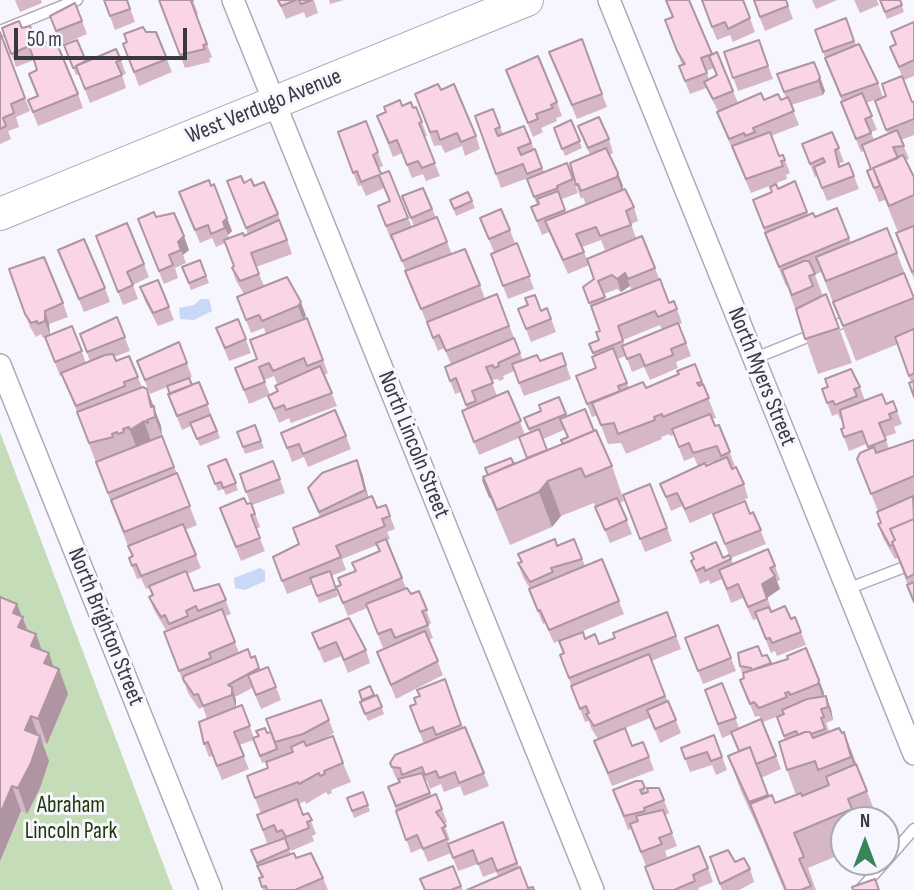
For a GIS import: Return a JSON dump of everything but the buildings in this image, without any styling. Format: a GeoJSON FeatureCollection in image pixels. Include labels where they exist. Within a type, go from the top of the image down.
{"type":"FeatureCollection","features":[{"type":"Feature","properties":{"kind":"main road","name":"West Verdugo Avenue"},"geometry":{"type":"LineString","coordinates":[[0,214],[527,0]]}},
{"type":"Feature","properties":{"kind":"street","name":"North Lincoln Street"},"geometry":{"type":"LineString","coordinates":[[233,0],[593,890]]}},
{"type":"Feature","properties":{"kind":"street","name":"North Myers Street"},"geometry":{"type":"LineString","coordinates":[[609,0],[914,754]]}},
{"type":"Feature","properties":{"kind":"street","name":"North Brighton Street"},"geometry":{"type":"LineString","coordinates":[[0,365],[211,890]]}},
{"type":"Feature","properties":{"kind":"lane"},"geometry":{"type":"LineString","coordinates":[[0,31],[77,0]]}},
{"type":"Feature","properties":{"kind":"lane"},"geometry":{"type":"LineString","coordinates":[[753,359],[867,313]]}},
{"type":"Feature","properties":{"kind":"lane"},"geometry":{"type":"LineString","coordinates":[[847,589],[902,568]]}},
{"type":"Feature","properties":{"kind":"lane"},"geometry":{"type":"LineString","coordinates":[[900,845],[914,829]]}},
{"type":"Feature","properties":{"kind":"lane"},"geometry":{"type":"LineString","coordinates":[[860,890],[873,876]]}},
{"type":"Feature","properties":{"kind":"green space","name":"Abraham Lincoln Park"},"geometry":{"type":"Polygon","coordinates":[[[0,432],[173,890],[0,890],[0,432]]]}},
{"type":"Feature","properties":{"kind":"water"},"geometry":{"type":"Polygon","coordinates":[[[201,299],[209,299],[212,311],[194,320],[180,319],[179,308],[194,305],[201,299]]]}},
{"type":"Feature","properties":{"kind":"water"},"geometry":{"type":"Polygon","coordinates":[[[260,568],[265,571],[265,581],[245,590],[235,588],[234,578],[260,568]]]}}]}
